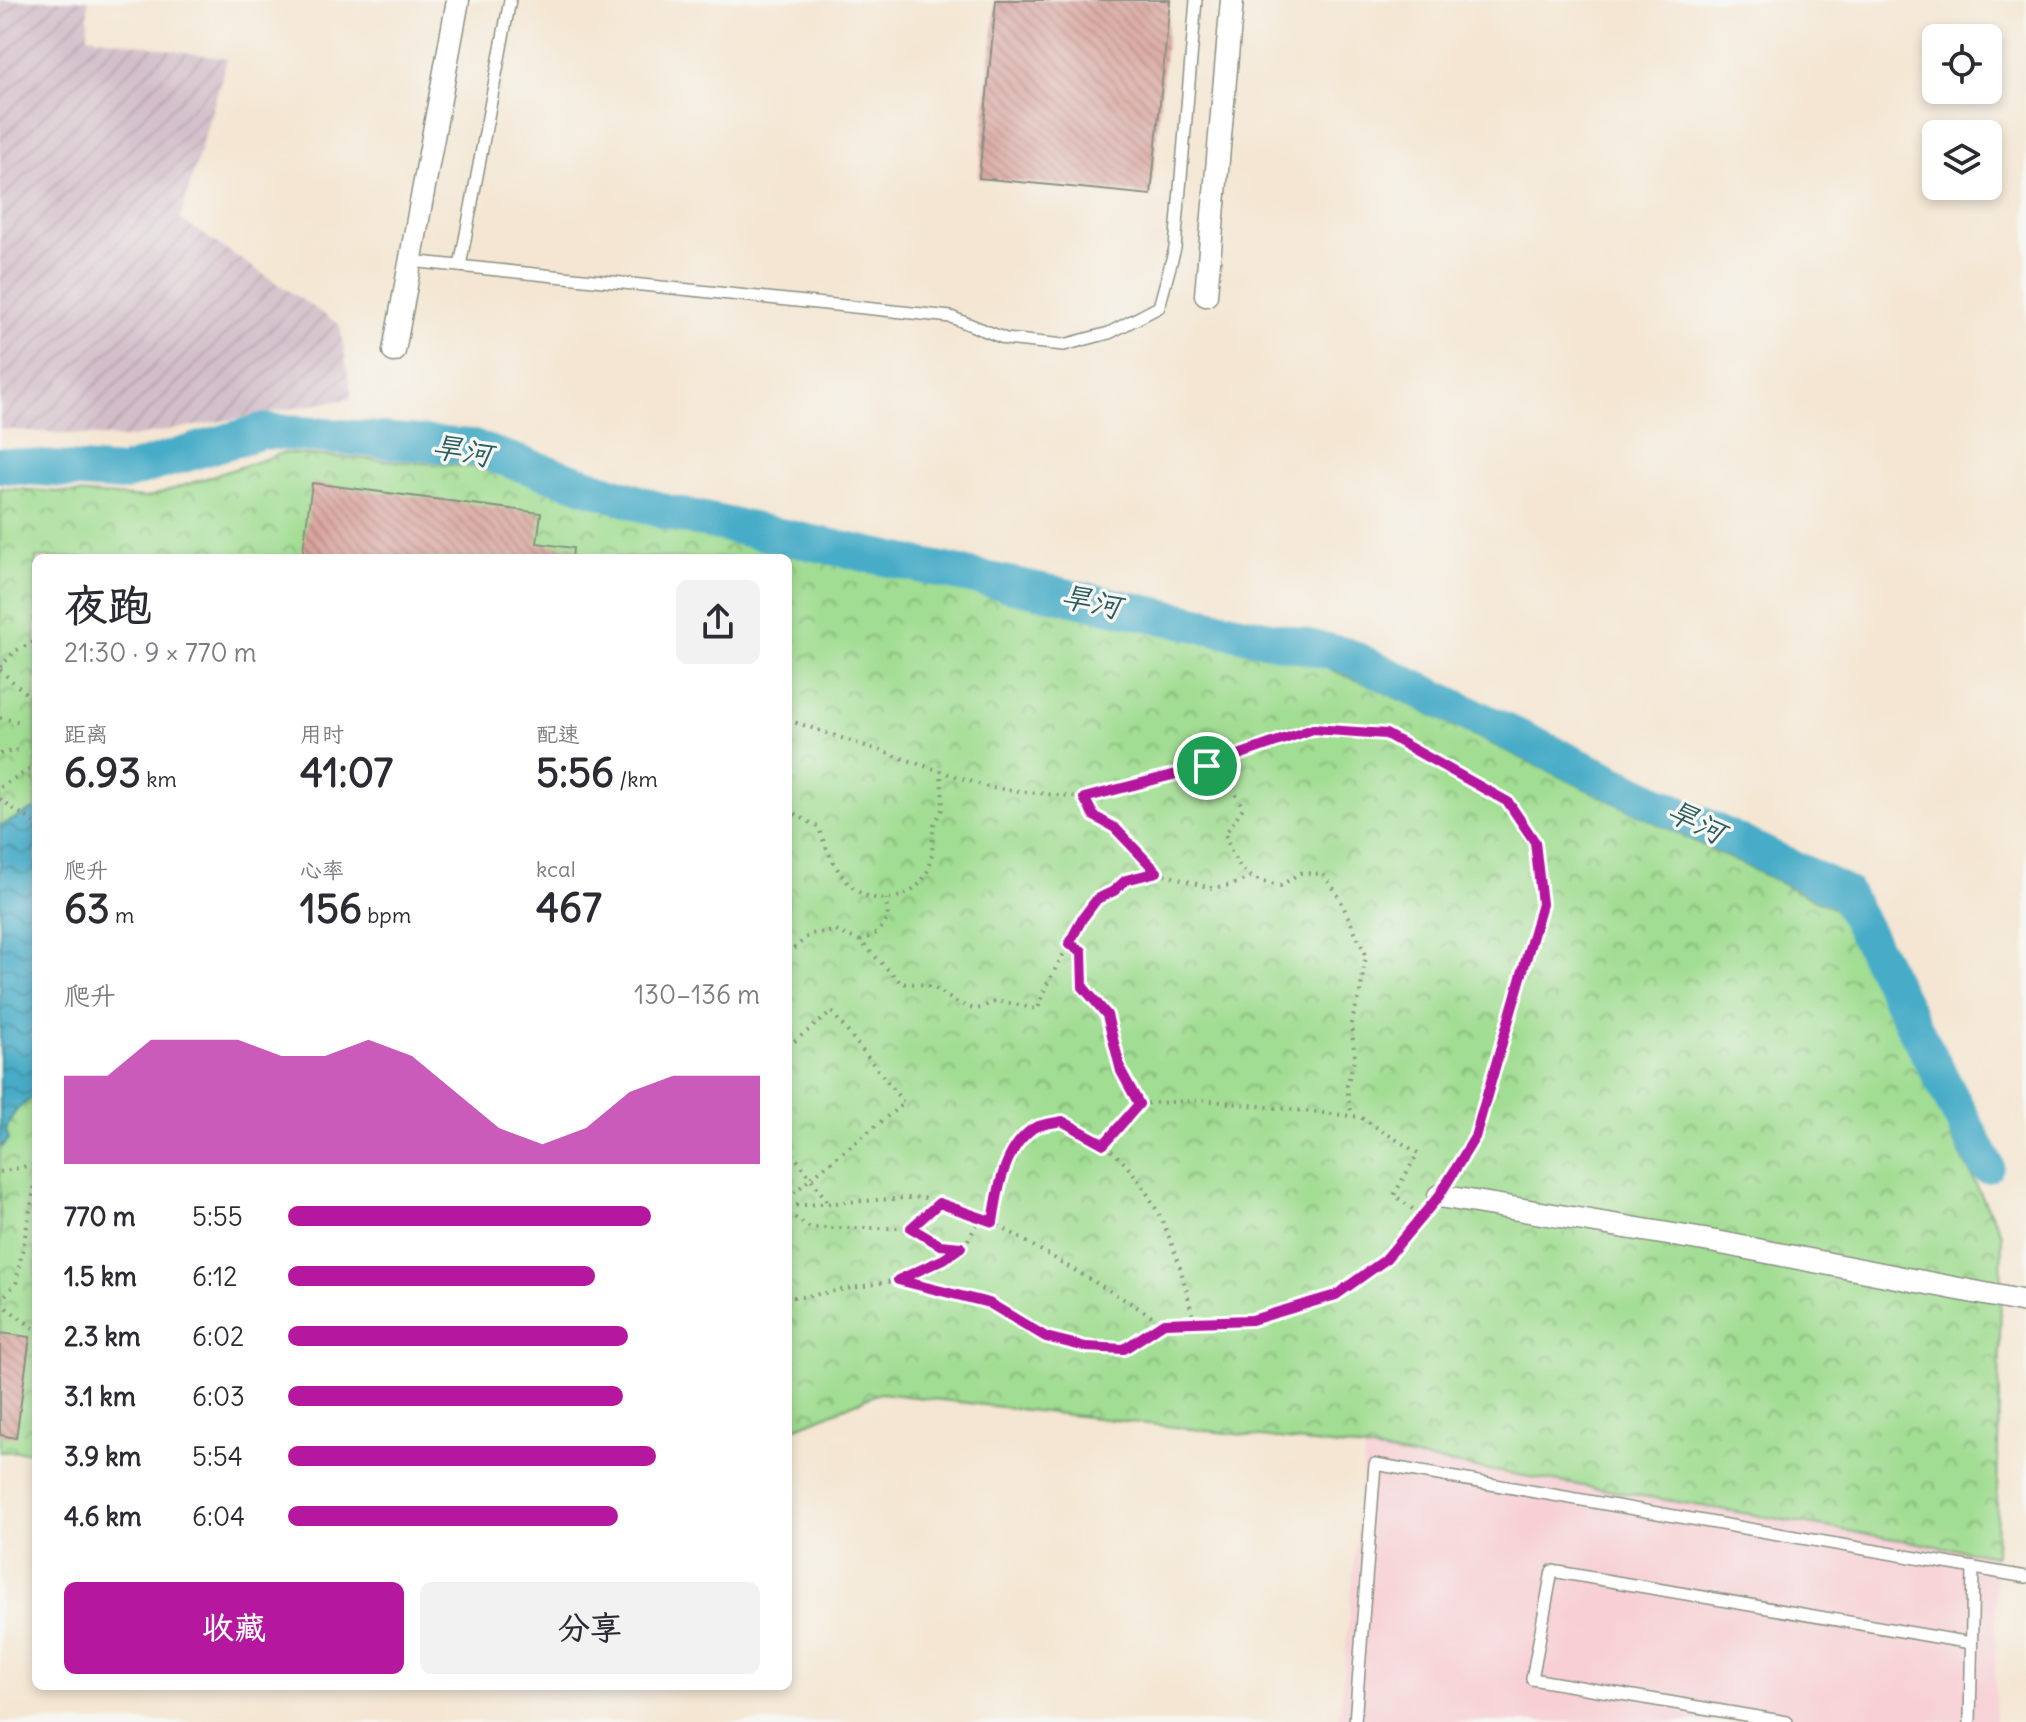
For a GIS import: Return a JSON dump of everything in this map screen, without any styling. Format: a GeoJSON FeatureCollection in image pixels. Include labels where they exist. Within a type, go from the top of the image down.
{"type":"FeatureCollection","features":[{"type":"Feature","properties":{"kind":"street"},"geometry":{"type":"LineString","coordinates":[[394,351],[458,0]]}},
{"type":"Feature","properties":{"kind":"street"},"geometry":{"type":"LineString","coordinates":[[1206,295],[1232,0]]}},
{"type":"Feature","properties":{"kind":"street"},"geometry":{"type":"LineString","coordinates":[[1439,1196],[1716,1242],[2026,1302]]}},
{"type":"Feature","properties":{"kind":"lane"},"geometry":{"type":"LineString","coordinates":[[460,266],[510,0]]}},
{"type":"Feature","properties":{"kind":"lane"},"geometry":{"type":"LineString","coordinates":[[410,261],[951,317],[1006,339],[1064,345],[1109,333],[1159,307],[1175,248],[1196,0]]}},
{"type":"Feature","properties":{"kind":"lane"},"geometry":{"type":"LineString","coordinates":[[1355,1722],[1375,1464],[2026,1577]]}},
{"type":"Feature","properties":{"kind":"lane"},"geometry":{"type":"LineString","coordinates":[[1970,1722],[1973,1568]]}},
{"type":"Feature","properties":{"kind":"lane"},"geometry":{"type":"LineString","coordinates":[[1787,1722],[1532,1679],[1552,1571],[1971,1643]]}},
{"type":"Feature","properties":{"kind":"path"},"geometry":{"type":"LineString","coordinates":[[32,643],[15,651],[0,669],[32,699]]}},
{"type":"Feature","properties":{"kind":"path"},"geometry":{"type":"LineString","coordinates":[[0,658],[6,661]]}},
{"type":"Feature","properties":{"kind":"path"},"geometry":{"type":"LineString","coordinates":[[0,718],[21,722]]}},
{"type":"Feature","properties":{"kind":"path"},"geometry":{"type":"LineString","coordinates":[[792,721],[991,788],[1084,798],[1233,757],[1313,729],[1386,734],[1508,802],[1535,842],[1542,904],[1475,1137],[1439,1196],[1385,1260],[1336,1295],[1252,1320],[1164,1323],[993,1222],[922,1197],[792,1206]]}},
{"type":"Feature","properties":{"kind":"path"},"geometry":{"type":"LineString","coordinates":[[0,754],[22,749]]}},
{"type":"Feature","properties":{"kind":"path"},"geometry":{"type":"LineString","coordinates":[[1233,757],[1228,779],[1243,808],[1225,834],[1235,864],[1256,881],[1280,886],[1300,873],[1323,874],[1337,893],[1366,955],[1351,1024],[1355,1057],[1347,1085],[1353,1116]]}},
{"type":"Feature","properties":{"kind":"path"},"geometry":{"type":"LineString","coordinates":[[0,787],[32,768]]}},
{"type":"Feature","properties":{"kind":"path"},"geometry":{"type":"LineString","coordinates":[[792,812],[818,827],[833,864],[846,882],[865,896],[886,899],[908,895],[921,883],[933,855],[934,823],[942,812],[941,771]]}},
{"type":"Feature","properties":{"kind":"path"},"geometry":{"type":"LineString","coordinates":[[1084,798],[1094,816],[1115,828],[1157,872],[1210,888],[1232,885],[1251,877]]}},
{"type":"Feature","properties":{"kind":"path"},"geometry":{"type":"LineString","coordinates":[[0,799],[32,821]]}},
{"type":"Feature","properties":{"kind":"path"},"geometry":{"type":"LineString","coordinates":[[792,950],[810,934],[836,931],[860,941],[902,984],[919,983],[938,988],[967,1007],[976,1009],[995,1002],[1038,1009],[1045,988],[1082,919],[1097,899],[1114,891],[1126,880],[1157,872]]}},
{"type":"Feature","properties":{"kind":"path"},"geometry":{"type":"LineString","coordinates":[[860,941],[877,933],[888,919],[886,899]]}},
{"type":"Feature","properties":{"kind":"path"},"geometry":{"type":"LineString","coordinates":[[1069,944],[1082,951],[1083,987],[1107,1015],[1121,1071],[1139,1104]]}},
{"type":"Feature","properties":{"kind":"path"},"geometry":{"type":"LineString","coordinates":[[792,1043],[832,1012],[904,1103],[792,1195]]}},
{"type":"Feature","properties":{"kind":"path"},"geometry":{"type":"LineString","coordinates":[[1104,1144],[1139,1104],[1203,1100],[1360,1117],[1418,1153],[1394,1195],[1422,1216]]}},
{"type":"Feature","properties":{"kind":"path"},"geometry":{"type":"LineString","coordinates":[[993,1222],[1008,1159],[1033,1128],[1062,1121],[1104,1144],[1139,1181],[1161,1219],[1188,1294],[1194,1323]]}},
{"type":"Feature","properties":{"kind":"path"},"geometry":{"type":"LineString","coordinates":[[792,1153],[828,1203]]}},
{"type":"Feature","properties":{"kind":"path"},"geometry":{"type":"LineString","coordinates":[[0,1172],[32,1165]]}},
{"type":"Feature","properties":{"kind":"path"},"geometry":{"type":"LineString","coordinates":[[32,1200],[16,1283],[0,1302],[32,1327]]}},
{"type":"Feature","properties":{"kind":"path"},"geometry":{"type":"LineString","coordinates":[[911,1228],[939,1203]]}},
{"type":"Feature","properties":{"kind":"path"},"geometry":{"type":"LineString","coordinates":[[792,1216],[810,1228],[911,1228],[940,1245],[961,1247]]}},
{"type":"Feature","properties":{"kind":"path"},"geometry":{"type":"LineString","coordinates":[[792,1297],[898,1280],[944,1259],[961,1247],[981,1218]]}},
{"type":"Feature","properties":{"kind":"path"},"geometry":{"type":"LineString","coordinates":[[898,1280],[989,1303],[1046,1337],[1086,1347],[1124,1349],[1164,1323]]}},
{"type":"Feature","properties":{"kind":"shaded area"},"geometry":{"type":"Polygon","coordinates":[[[0,0],[88,0],[88,36],[227,59],[180,219],[340,325],[352,398],[126,438],[0,429],[0,0]]]}},
{"type":"Feature","properties":{"kind":"shaded area"},"geometry":{"type":"Polygon","coordinates":[[[1365,1449],[1996,1556],[1995,1722],[1339,1722],[1365,1449]]]}},
{"type":"Feature","properties":{"kind":"green space"},"geometry":{"type":"Polygon","coordinates":[[[283,453],[477,467],[679,532],[1241,634],[1369,685],[1837,910],[1950,1059],[1950,1134],[2002,1235],[1996,1556],[1365,1449],[880,1393],[792,1426],[792,554],[32,554],[32,1451],[0,1452],[0,488],[146,498],[283,453]]]}},
{"type":"Feature","properties":{"kind":"water"},"geometry":{"type":"Polygon","coordinates":[[[32,810],[32,1099],[13,1115],[6,1132],[9,1139],[0,1148],[0,826],[32,810]]]}},
{"type":"Feature","properties":{"kind":"building"},"geometry":{"type":"Polygon","coordinates":[[[996,0],[1170,0],[1151,195],[979,178],[996,0]]]}},
{"type":"Feature","properties":{"kind":"building"},"geometry":{"type":"Polygon","coordinates":[[[312,483],[541,513],[537,543],[573,548],[572,554],[303,554],[312,483]]]}},
{"type":"Feature","properties":{"kind":"building"},"geometry":{"type":"Polygon","coordinates":[[[0,1333],[30,1337],[16,1438],[0,1435],[0,1333]]]}},
{"type":"Feature","properties":{"kind":"waterway","name":"旱河"},"geometry":{"type":"LineString","coordinates":[[0,465],[120,474],[262,431],[470,447],[666,512],[1346,655],[1845,893],[1986,1165]]}},
{"type":"Feature","properties":{"kind":"route"},"geometry":{"type":"LineString","coordinates":[[1313,729],[1386,734],[1508,802],[1535,842],[1542,904],[1475,1137],[1439,1196],[1385,1260],[1336,1295],[1252,1320],[1164,1323],[1124,1349],[1086,1347],[1046,1337],[989,1303],[898,1280],[944,1259],[961,1247],[940,1245],[911,1228],[939,1203],[993,1222],[1008,1159],[1033,1128],[1062,1121],[1104,1144],[1139,1104],[1121,1071],[1107,1015],[1083,987],[1082,951],[1069,944],[1097,899],[1114,891],[1126,880],[1157,872],[1115,828],[1094,816],[1084,798],[1207,766],[1313,729]]}}]}
